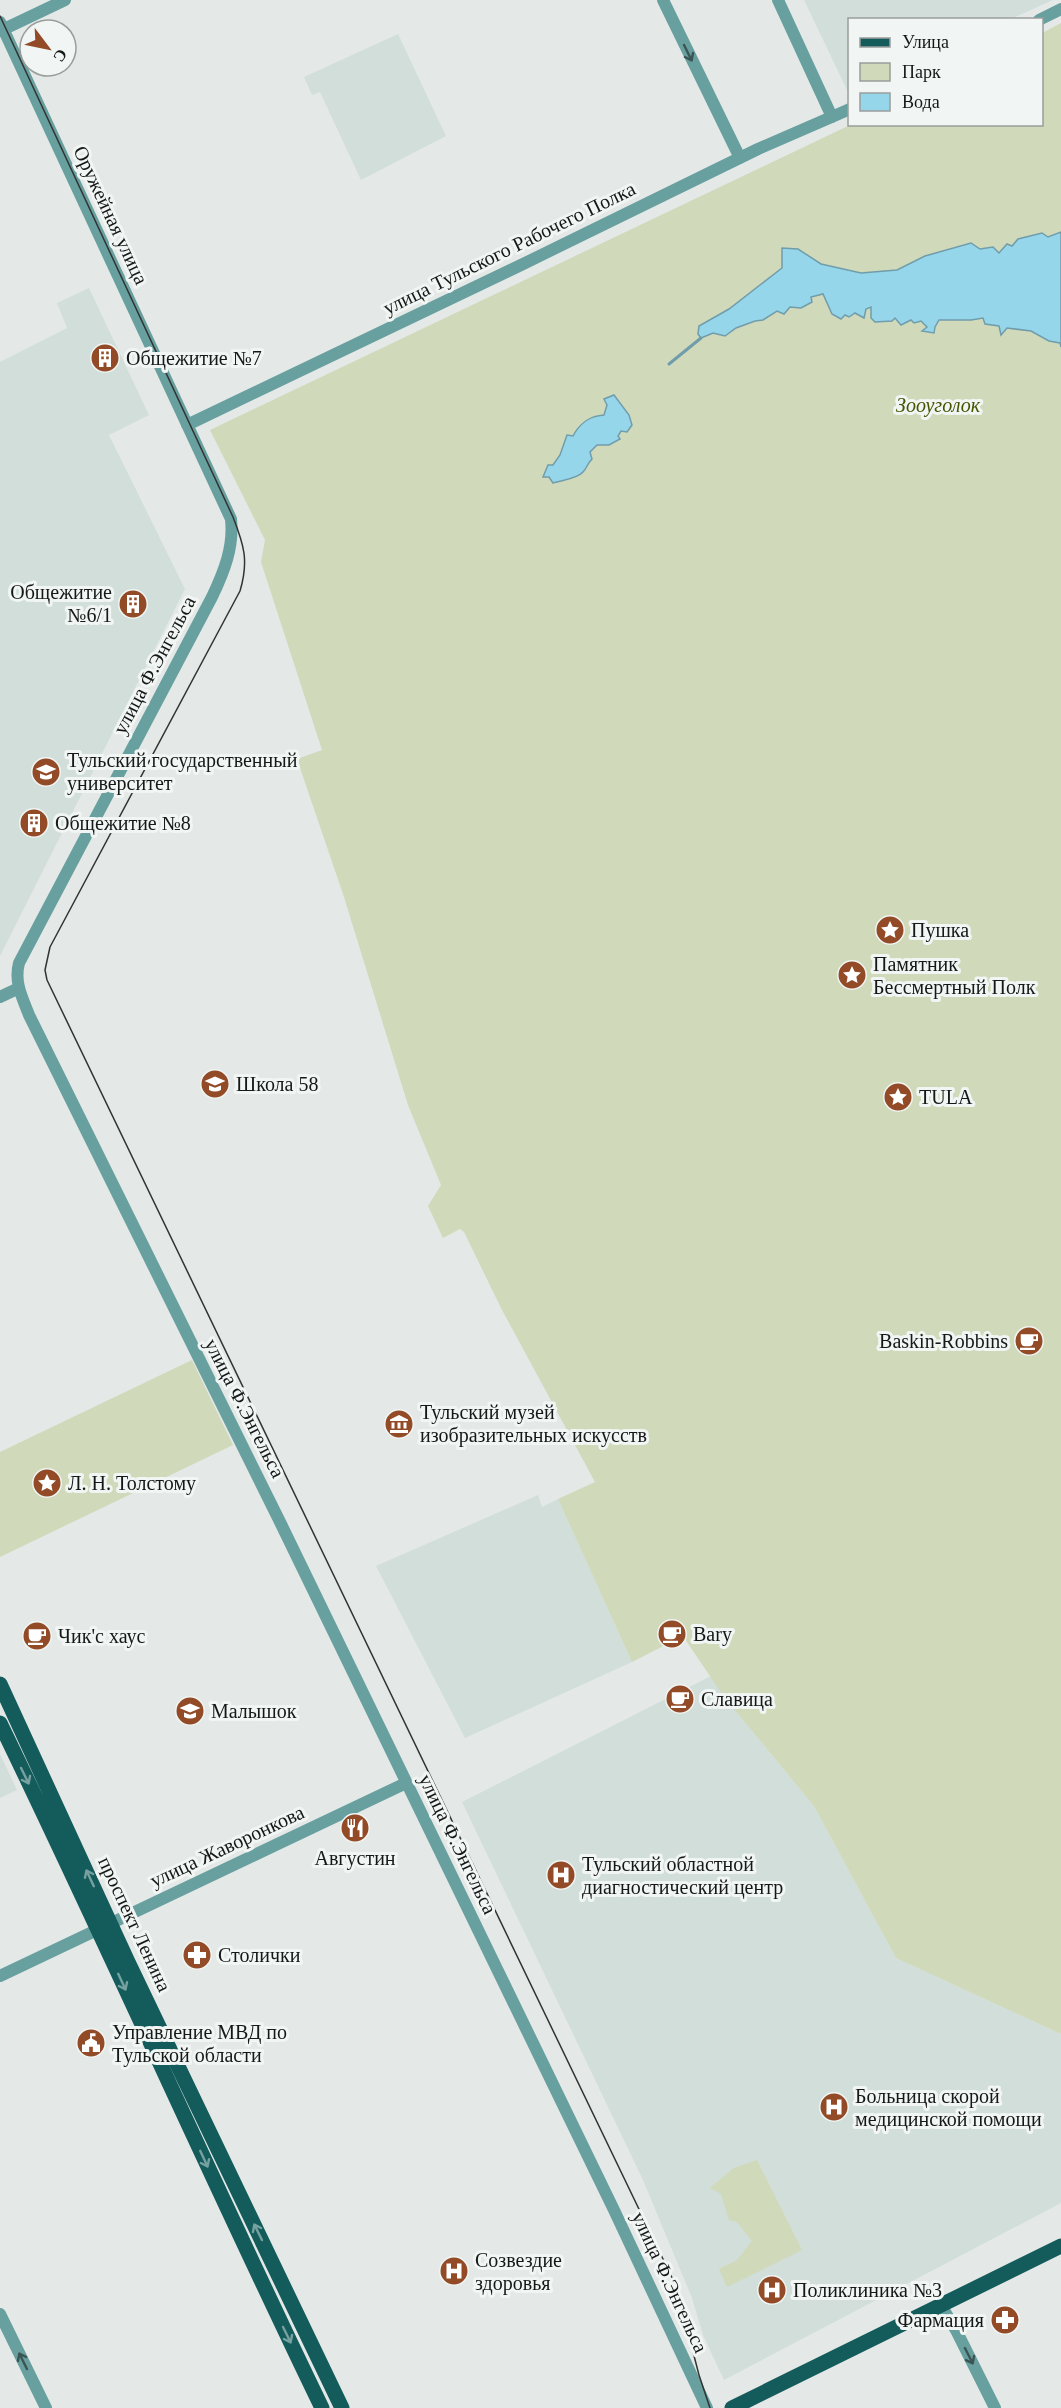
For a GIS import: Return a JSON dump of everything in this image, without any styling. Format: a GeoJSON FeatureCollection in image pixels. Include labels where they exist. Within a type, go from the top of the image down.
{"type":"FeatureCollection","features":[{"type":"Feature","properties":{"kind":"main road","name":"проспект Ленина"},"geometry":{"type":"LineString","coordinates":[[0,1684],[258,2275],[322,2408]]}},
{"type":"Feature","properties":{"kind":"main road","name":"проспект Ленина"},"geometry":{"type":"LineString","coordinates":[[0,1723],[104,1925],[342,2408]]}},
{"type":"Feature","properties":{"kind":"main road"},"geometry":{"type":"LineString","coordinates":[[732,2408],[1061,2246]]}},
{"type":"Feature","properties":{"kind":"street"},"geometry":{"type":"LineString","coordinates":[[1,28],[64,0]]}},
{"type":"Feature","properties":{"kind":"street"},"geometry":{"type":"LineString","coordinates":[[663,0],[740,158]]}},
{"type":"Feature","properties":{"kind":"street"},"geometry":{"type":"LineString","coordinates":[[777,0],[832,117]]}},
{"type":"Feature","properties":{"kind":"street"},"geometry":{"type":"LineString","coordinates":[[1043,18],[1061,9]]}},
{"type":"Feature","properties":{"kind":"street","name":"Оружейная улица"},"geometry":{"type":"LineString","coordinates":[[1,28],[187,425]]}},
{"type":"Feature","properties":{"kind":"street","name":"улица Тульского Рабочего Полка"},"geometry":{"type":"LineString","coordinates":[[187,425],[740,158],[848,109]]}},
{"type":"Feature","properties":{"kind":"street","name":"улица Ф.Энгельса"},"geometry":{"type":"LineString","coordinates":[[187,425],[231,519],[232,530],[226,567],[19,963],[16,974],[19,988],[29,1015],[282,1526],[614,2210],[707,2408]]}},
{"type":"Feature","properties":{"kind":"street"},"geometry":{"type":"LineString","coordinates":[[0,996],[19,988]]}},
{"type":"Feature","properties":{"kind":"street","name":"улица Жаворонкова"},"geometry":{"type":"LineString","coordinates":[[0,1976],[406,1783]]}},
{"type":"Feature","properties":{"kind":"street"},"geometry":{"type":"LineString","coordinates":[[941,2305],[996,2408]]}},
{"type":"Feature","properties":{"kind":"street"},"geometry":{"type":"LineString","coordinates":[[0,2314],[46,2408]]}},
{"type":"Feature","properties":{"kind":"shaded area"},"geometry":{"type":"Polygon","coordinates":[[[804,0],[1053,0],[1013,18],[848,18],[848,92],[804,0]]]}},
{"type":"Feature","properties":{"kind":"shaded area"},"geometry":{"type":"Polygon","coordinates":[[[398,34],[446,136],[361,180],[320,92],[312,95],[304,77],[398,34]]]}},
{"type":"Feature","properties":{"kind":"shaded area","name":"Тульский государственный университет"},"geometry":{"type":"Polygon","coordinates":[[[89,288],[149,415],[109,435],[185,589],[0,956],[0,362],[67,328],[57,303],[89,288]]]}},
{"type":"Feature","properties":{"kind":"shaded area"},"geometry":{"type":"Polygon","coordinates":[[[538,1495],[542,1507],[558,1499],[632,1662],[465,1738],[376,1566],[538,1495]]]}},
{"type":"Feature","properties":{"kind":"shaded area","name":"Больница скорой медицинской помощи"},"geometry":{"type":"Polygon","coordinates":[[[711,1676],[724,1697],[814,1806],[896,1958],[1061,2034],[1061,2203],[724,2380],[703,2335],[692,2298],[643,2180],[462,1802],[711,1676]]]}},
{"type":"Feature","properties":{"kind":"shaded area"},"geometry":{"type":"Polygon","coordinates":[[[0,1754],[17,1790],[0,1798],[0,1754]]]}},
{"type":"Feature","properties":{"kind":"green space","name":"Зооуголок"},"geometry":{"type":"Polygon","coordinates":[[[1061,23],[1061,2034],[896,1958],[814,1806],[724,1697],[683,1636],[632,1662],[558,1499],[595,1482],[501,1308],[464,1232],[460,1229],[443,1238],[428,1206],[441,1185],[408,1105],[344,897],[297,759],[322,750],[261,562],[265,540],[210,430],[848,126],[1043,126],[1043,32],[1061,23]]]}},
{"type":"Feature","properties":{"kind":"green space"},"geometry":{"type":"Polygon","coordinates":[[[192,1360],[233,1445],[0,1557],[0,1452],[192,1360]]]}},
{"type":"Feature","properties":{"kind":"green space"},"geometry":{"type":"Polygon","coordinates":[[[757,2160],[802,2250],[727,2287],[719,2269],[737,2260],[752,2241],[737,2222],[729,2220],[721,2194],[710,2188],[734,2168],[757,2160]]]}},
{"type":"Feature","properties":{"kind":"water"},"geometry":{"type":"Polygon","coordinates":[[[1061,232],[1061,347],[1060,343],[1049,341],[1031,331],[1007,328],[1001,335],[999,326],[985,324],[983,318],[939,320],[934,333],[922,331],[927,327],[921,321],[914,323],[911,320],[901,325],[895,318],[892,321],[875,322],[871,318],[871,307],[866,309],[864,318],[855,313],[849,317],[845,315],[841,319],[832,314],[823,294],[811,297],[812,302],[801,308],[790,307],[784,314],[777,311],[763,320],[736,328],[725,336],[713,333],[701,338],[698,334],[699,326],[729,309],[782,268],[782,248],[798,249],[821,264],[861,273],[897,270],[925,256],[971,243],[980,249],[993,247],[999,253],[1007,244],[1012,246],[1018,239],[1042,233],[1048,237],[1061,232]]]}},
{"type":"Feature","properties":{"kind":"water"},"geometry":{"type":"Polygon","coordinates":[[[614,395],[629,415],[632,425],[627,432],[621,431],[618,436],[620,439],[609,445],[597,445],[590,452],[592,459],[577,476],[553,483],[549,477],[543,477],[548,465],[553,465],[560,455],[567,435],[573,436],[586,421],[604,415],[607,405],[604,399],[614,395]]]}},
{"type":"Feature","properties":{"kind":"waterway"},"geometry":{"type":"LineString","coordinates":[[669,364],[701,338]]}},
{"type":"Feature","properties":{"kind":"tram line"},"geometry":{"type":"LineString","coordinates":[[0,16],[233,517],[240,536],[245,562],[240,591],[50,947],[45,970],[47,980],[676,2286],[710,2408]]}},
{"type":"Feature","properties":{"kind":"place","name":"Общежитие №7"},"geometry":{"type":"Point","coordinates":[105,358]}},
{"type":"Feature","properties":{"kind":"place","name":"Общежитие №6/1"},"geometry":{"type":"Point","coordinates":[133,604]}},
{"type":"Feature","properties":{"kind":"place","name":"Тульский государственный университет"},"geometry":{"type":"Point","coordinates":[46,772]}},
{"type":"Feature","properties":{"kind":"place","name":"Общежитие №8"},"geometry":{"type":"Point","coordinates":[34,823]}},
{"type":"Feature","properties":{"kind":"place","name":"Пушка"},"geometry":{"type":"Point","coordinates":[890,930]}},
{"type":"Feature","properties":{"kind":"place","name":"Памятник Бессмертный Полк"},"geometry":{"type":"Point","coordinates":[852,975]}},
{"type":"Feature","properties":{"kind":"place","name":"Школа 58"},"geometry":{"type":"Point","coordinates":[215,1084]}},
{"type":"Feature","properties":{"kind":"place","name":"TULA"},"geometry":{"type":"Point","coordinates":[898,1097]}},
{"type":"Feature","properties":{"kind":"place","name":"Baskin-Robbins"},"geometry":{"type":"Point","coordinates":[1029,1341]}},
{"type":"Feature","properties":{"kind":"place","name":"Тульский музей изобразительных искусств"},"geometry":{"type":"Point","coordinates":[399,1424]}},
{"type":"Feature","properties":{"kind":"place","name":"Л. Н. Толстому"},"geometry":{"type":"Point","coordinates":[47,1483]}},
{"type":"Feature","properties":{"kind":"place","name":"Bary"},"geometry":{"type":"Point","coordinates":[672,1634]}},
{"type":"Feature","properties":{"kind":"place","name":"Чик'с хаус"},"geometry":{"type":"Point","coordinates":[37,1636]}},
{"type":"Feature","properties":{"kind":"place","name":"Славица"},"geometry":{"type":"Point","coordinates":[680,1699]}},
{"type":"Feature","properties":{"kind":"place","name":"Малышок"},"geometry":{"type":"Point","coordinates":[190,1711]}},
{"type":"Feature","properties":{"kind":"place","name":"Августин"},"geometry":{"type":"Point","coordinates":[355,1828]}},
{"type":"Feature","properties":{"kind":"place","name":"Тульский областной диагностический центр"},"geometry":{"type":"Point","coordinates":[561,1875]}},
{"type":"Feature","properties":{"kind":"place","name":"Столички"},"geometry":{"type":"Point","coordinates":[197,1955]}},
{"type":"Feature","properties":{"kind":"place","name":"Управление МВД по Тульской области"},"geometry":{"type":"Point","coordinates":[91,2043]}},
{"type":"Feature","properties":{"kind":"place","name":"Больница скорой медицинской помощи"},"geometry":{"type":"Point","coordinates":[834,2107]}},
{"type":"Feature","properties":{"kind":"place","name":"Созвездие здоровья"},"geometry":{"type":"Point","coordinates":[454,2271]}},
{"type":"Feature","properties":{"kind":"place","name":"Поликлиника №3"},"geometry":{"type":"Point","coordinates":[772,2290]}},
{"type":"Feature","properties":{"kind":"place","name":"Фармация"},"geometry":{"type":"Point","coordinates":[1005,2320]}}]}
